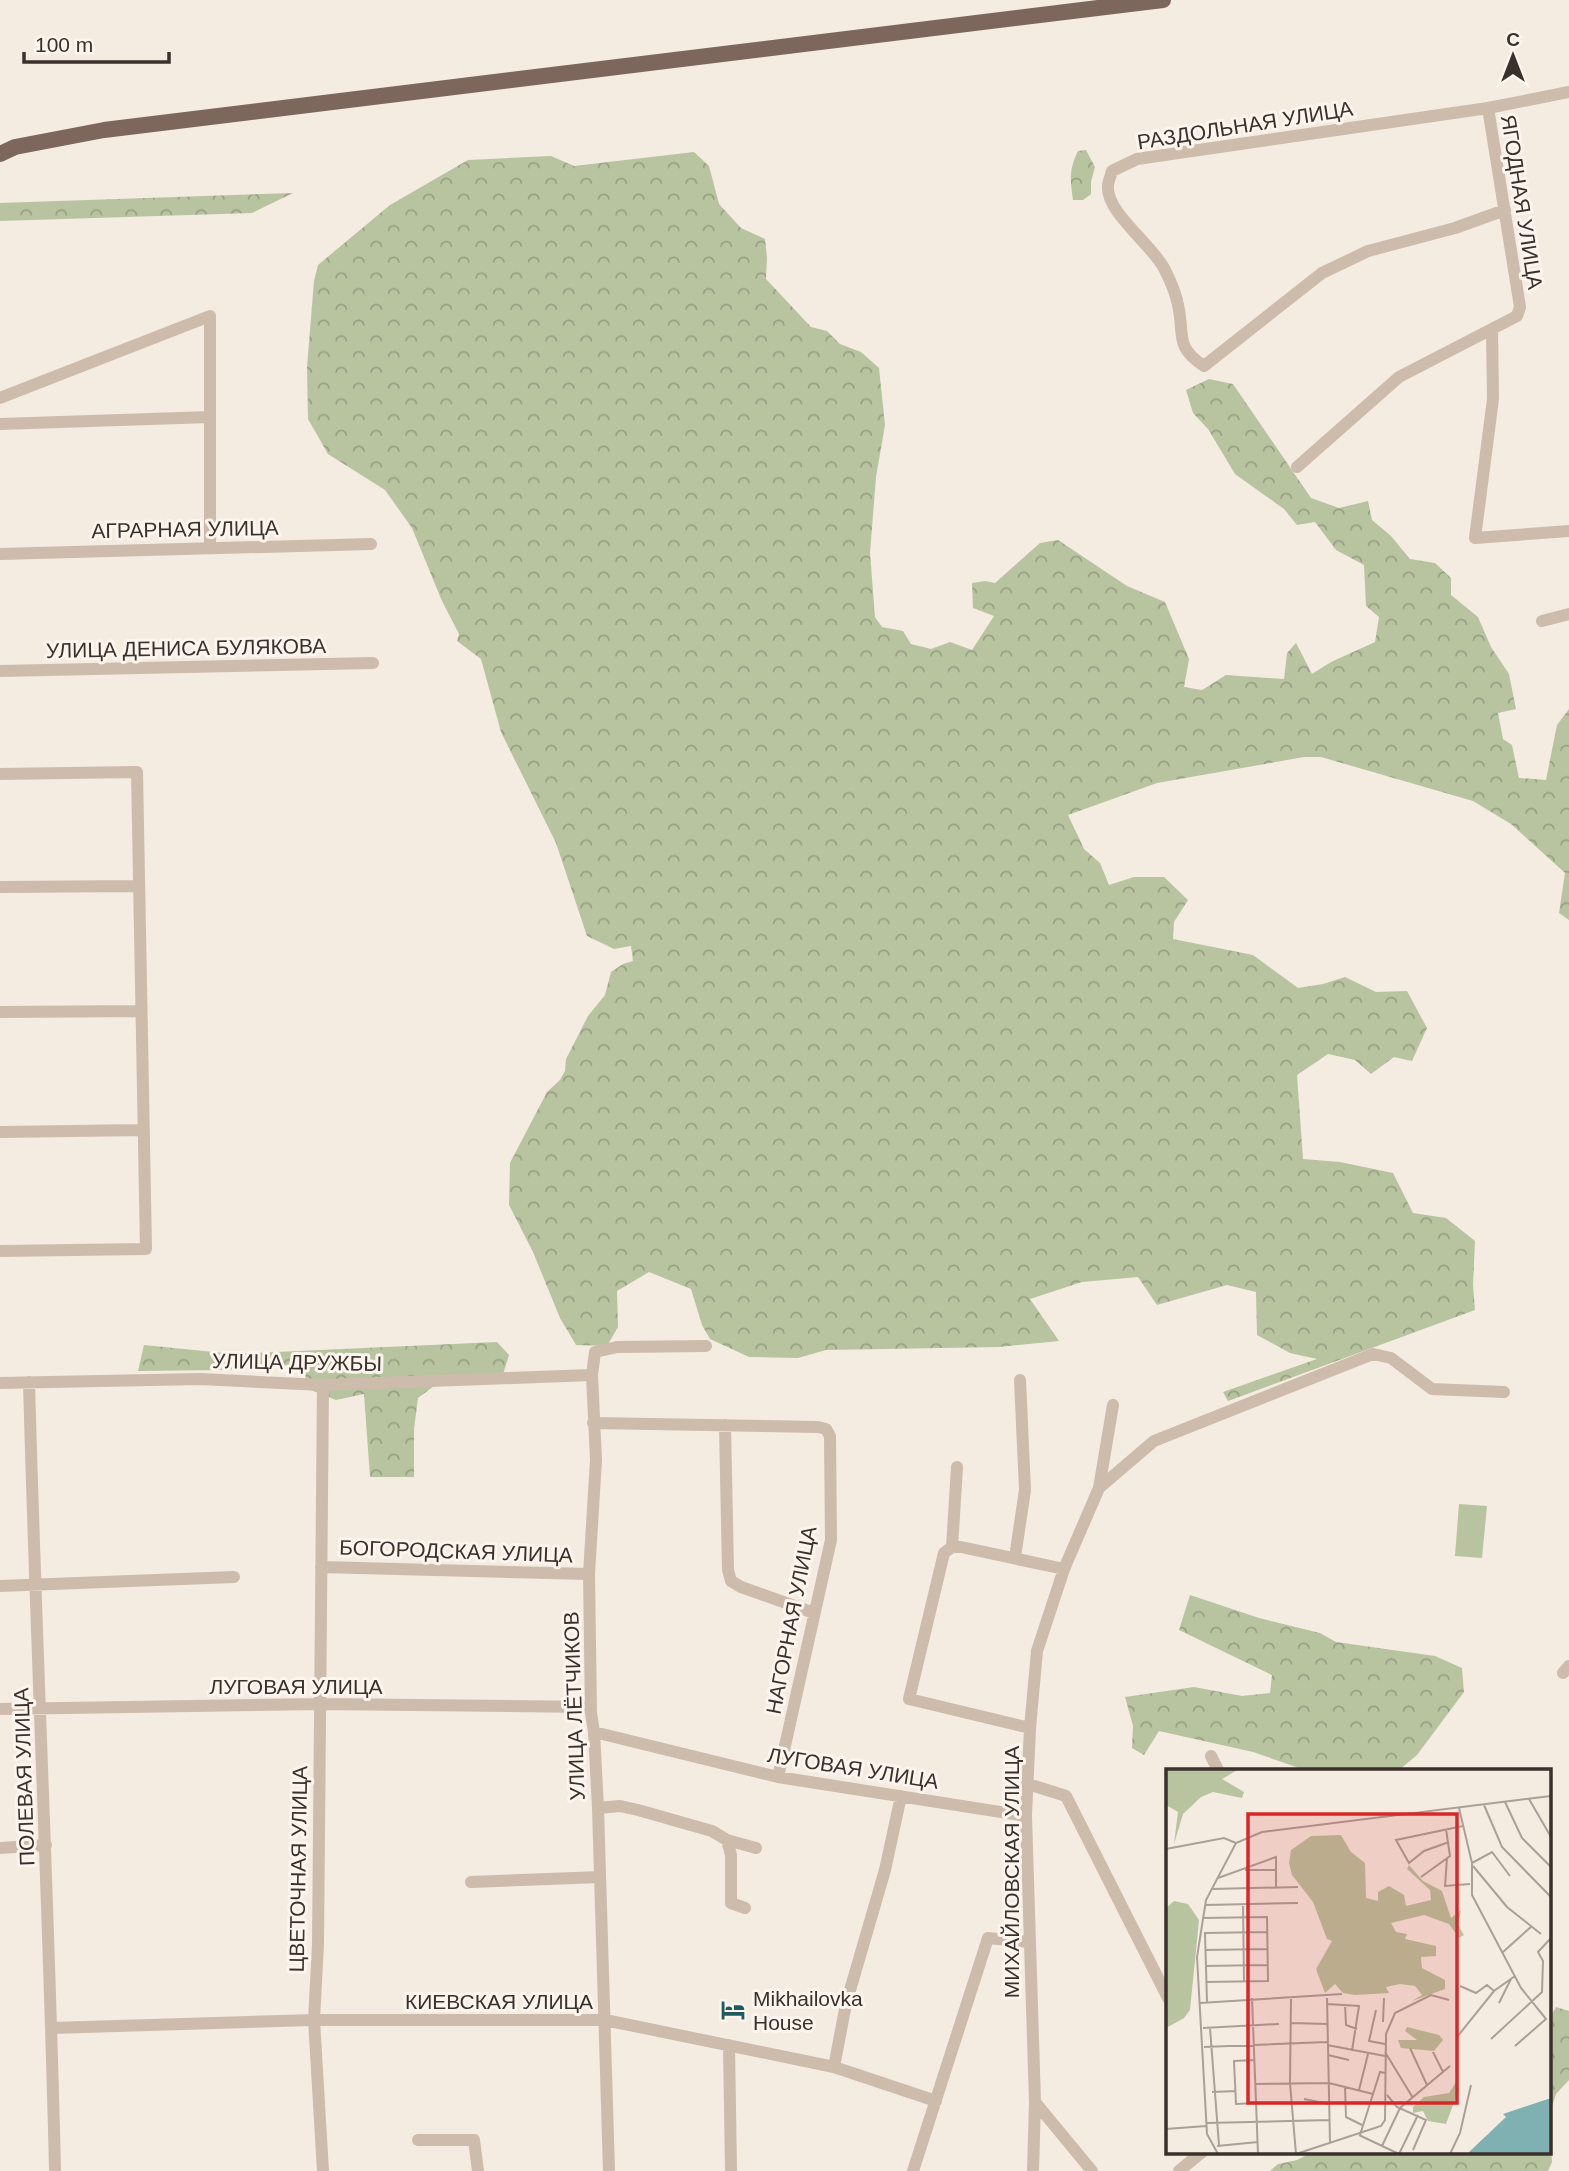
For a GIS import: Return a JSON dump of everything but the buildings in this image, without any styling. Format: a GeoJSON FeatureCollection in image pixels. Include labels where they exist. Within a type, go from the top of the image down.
{"type":"FeatureCollection","features":[{"type":"Feature","properties":{"kind":"main road"},"geometry":{"type":"LineString","coordinates":[[0,154],[15,147],[104,130],[1163,0]]}},
{"type":"Feature","properties":{"kind":"street","name":"РАЗДОЛЬНАЯ УЛИЦА"},"geometry":{"type":"LineString","coordinates":[[1505,210],[1455,229],[1368,251],[1322,273],[1204,366],[1189,356],[1181,335],[1178,306],[1165,270],[1151,249],[1116,212],[1107,188],[1112,171],[1137,159],[1488,108],[1569,92]]}},
{"type":"Feature","properties":{"kind":"street","name":"ЯГОДНАЯ УЛИЦА"},"geometry":{"type":"LineString","coordinates":[[1297,467],[1399,377],[1517,316],[1520,307],[1488,108]]}},
{"type":"Feature","properties":{"kind":"street"},"geometry":{"type":"LineString","coordinates":[[0,398],[210,316],[209,547]]}},
{"type":"Feature","properties":{"kind":"street"},"geometry":{"type":"LineString","coordinates":[[1492,330],[1493,399],[1475,538],[1569,531]]}},
{"type":"Feature","properties":{"kind":"street"},"geometry":{"type":"LineString","coordinates":[[0,424],[210,417]]}},
{"type":"Feature","properties":{"kind":"street","name":"АГРАРНАЯ УЛИЦА"},"geometry":{"type":"LineString","coordinates":[[0,554],[371,544]]}},
{"type":"Feature","properties":{"kind":"street"},"geometry":{"type":"LineString","coordinates":[[1542,621],[1569,614]]}},
{"type":"Feature","properties":{"kind":"street","name":"УЛИЦА ДЕНИСА БУЛЯКОВА"},"geometry":{"type":"LineString","coordinates":[[0,671],[373,663]]}},
{"type":"Feature","properties":{"kind":"street"},"geometry":{"type":"LineString","coordinates":[[0,774],[137,772],[146,1248],[0,1251]]}},
{"type":"Feature","properties":{"kind":"street"},"geometry":{"type":"LineString","coordinates":[[0,887],[139,886]]}},
{"type":"Feature","properties":{"kind":"street"},"geometry":{"type":"LineString","coordinates":[[0,1012],[141,1011]]}},
{"type":"Feature","properties":{"kind":"street"},"geometry":{"type":"LineString","coordinates":[[0,1132],[144,1130]]}},
{"type":"Feature","properties":{"kind":"street"},"geometry":{"type":"LineString","coordinates":[[592,1375],[595,1352],[617,1347],[706,1346]]}},
{"type":"Feature","properties":{"kind":"street","name":"МИХАЙЛОВСКАЯ УЛИЦА"},"geometry":{"type":"LineString","coordinates":[[1033,2171],[1035,2102],[1026,1816],[1037,1651],[1064,1569],[1099,1488],[1154,1441],[1373,1354],[1391,1358],[1432,1389],[1504,1392]]}},
{"type":"Feature","properties":{"kind":"street","name":"УЛИЦА ДРУЖБЫ"},"geometry":{"type":"LineString","coordinates":[[0,1383],[200,1379],[323,1385],[592,1375]]}},
{"type":"Feature","properties":{"kind":"street","name":"УЛИЦА ЛЁТЧИКОВ"},"geometry":{"type":"LineString","coordinates":[[592,1375],[596,1460],[589,1574],[591,1707],[598,1808],[609,2171]]}},
{"type":"Feature","properties":{"kind":"street"},"geometry":{"type":"LineString","coordinates":[[1015,1557],[1025,1490],[1020,1380]]}},
{"type":"Feature","properties":{"kind":"street","name":"ПОЛЕВАЯ УЛИЦА"},"geometry":{"type":"LineString","coordinates":[[29,1382],[55,2171]]}},
{"type":"Feature","properties":{"kind":"street","name":"ЦВЕТОЧНАЯ УЛИЦА"},"geometry":{"type":"LineString","coordinates":[[323,1385],[318,1944],[314,2020],[323,2171]]}},
{"type":"Feature","properties":{"kind":"street"},"geometry":{"type":"LineString","coordinates":[[1099,1488],[1113,1405]]}},
{"type":"Feature","properties":{"kind":"street"},"geometry":{"type":"LineString","coordinates":[[593,1423],[725,1425],[727,1570],[731,1581],[814,1613]]}},
{"type":"Feature","properties":{"kind":"street","name":"НАГОРНАЯ УЛИЦА"},"geometry":{"type":"LineString","coordinates":[[725,1425],[818,1427],[826,1429],[830,1436],[831,1540],[778,1777]]}},
{"type":"Feature","properties":{"kind":"street"},"geometry":{"type":"LineString","coordinates":[[952,1547],[957,1467]]}},
{"type":"Feature","properties":{"kind":"street"},"geometry":{"type":"LineString","coordinates":[[1030,1728],[909,1699],[944,1553],[952,1547],[961,1547],[1064,1569]]}},
{"type":"Feature","properties":{"kind":"street","name":"БОГОРОДСКАЯ УЛИЦА"},"geometry":{"type":"LineString","coordinates":[[321,1567],[589,1574]]}},
{"type":"Feature","properties":{"kind":"street"},"geometry":{"type":"LineString","coordinates":[[0,1586],[233,1577]]}},
{"type":"Feature","properties":{"kind":"street","name":"ЛУГОВАЯ УЛИЦА"},"geometry":{"type":"LineString","coordinates":[[0,1709],[320,1704],[591,1707]]}},
{"type":"Feature","properties":{"kind":"street","name":"ЛУГОВАЯ УЛИЦА"},"geometry":{"type":"LineString","coordinates":[[594,1732],[778,1777],[1026,1816]]}},
{"type":"Feature","properties":{"kind":"street"},"geometry":{"type":"LineString","coordinates":[[1211,1756],[1218,1769]]}},
{"type":"Feature","properties":{"kind":"street"},"geometry":{"type":"LineString","coordinates":[[1028,1784],[1066,1796],[1166,1994]]}},
{"type":"Feature","properties":{"kind":"street"},"geometry":{"type":"LineString","coordinates":[[834,2067],[846,2004],[885,1870],[901,1796]]}},
{"type":"Feature","properties":{"kind":"street"},"geometry":{"type":"LineString","coordinates":[[598,1808],[620,1806],[638,1810],[712,1831],[727,1840],[757,1847]]}},
{"type":"Feature","properties":{"kind":"street"},"geometry":{"type":"LineString","coordinates":[[727,1840],[731,1864],[731,1903],[745,1908]]}},
{"type":"Feature","properties":{"kind":"street"},"geometry":{"type":"LineString","coordinates":[[0,1848],[46,1846]]}},
{"type":"Feature","properties":{"kind":"street"},"geometry":{"type":"LineString","coordinates":[[471,1882],[600,1877]]}},
{"type":"Feature","properties":{"kind":"street"},"geometry":{"type":"LineString","coordinates":[[913,2171],[988,1938],[1029,1942]]}},
{"type":"Feature","properties":{"kind":"street","name":"КИЕВСКАЯ УЛИЦА"},"geometry":{"type":"LineString","coordinates":[[52,2028],[314,2020],[606,2020],[834,2067],[936,2101]]}},
{"type":"Feature","properties":{"kind":"street"},"geometry":{"type":"LineString","coordinates":[[729,2045],[731,2171]]}},
{"type":"Feature","properties":{"kind":"street"},"geometry":{"type":"LineString","coordinates":[[1035,2102],[1092,2171]]}},
{"type":"Feature","properties":{"kind":"street"},"geometry":{"type":"LineString","coordinates":[[418,2140],[474,2140],[478,2171]]}},
{"type":"Feature","properties":{"kind":"street"},"geometry":{"type":"LineString","coordinates":[[1179,2171],[1200,2154]]}},
{"type":"Feature","properties":{"kind":"green space"},"geometry":{"type":"Polygon","coordinates":[[[1086,150],[1095,167],[1091,194],[1083,200],[1073,200],[1073,164],[1078,151],[1086,150]]]}},
{"type":"Feature","properties":{"kind":"green space"},"geometry":{"type":"Polygon","coordinates":[[[694,152],[709,166],[719,204],[741,228],[765,239],[766,279],[811,327],[827,331],[840,344],[861,352],[879,368],[885,425],[876,477],[870,553],[875,617],[882,627],[903,631],[911,644],[931,649],[950,642],[972,650],[994,616],[973,608],[972,583],[995,583],[1040,543],[1058,540],[1127,586],[1165,602],[1189,659],[1184,687],[1202,690],[1226,675],[1284,679],[1287,653],[1296,643],[1312,674],[1375,642],[1379,617],[1366,606],[1364,565],[1336,550],[1315,522],[1297,525],[1284,509],[1235,474],[1208,429],[1193,413],[1186,390],[1209,379],[1233,384],[1311,498],[1339,508],[1368,501],[1372,520],[1391,536],[1410,559],[1435,563],[1451,578],[1451,595],[1478,617],[1491,647],[1509,674],[1516,709],[1498,713],[1503,739],[1512,745],[1519,778],[1546,780],[1557,725],[1569,709],[1569,920],[1559,913],[1565,873],[1511,824],[1473,801],[1321,757],[1304,757],[1157,783],[1068,815],[1084,849],[1100,863],[1109,885],[1134,877],[1164,877],[1188,900],[1174,922],[1173,939],[1253,955],[1298,988],[1345,977],[1376,992],[1407,991],[1427,1028],[1412,1061],[1394,1057],[1371,1074],[1355,1060],[1328,1054],[1297,1075],[1303,1159],[1340,1162],[1393,1173],[1413,1213],[1446,1218],[1475,1241],[1475,1310],[1228,1401],[1223,1392],[1317,1359],[1290,1353],[1257,1335],[1256,1292],[1227,1285],[1157,1305],[1138,1277],[1082,1282],[1030,1299],[1059,1341],[999,1347],[826,1350],[798,1358],[749,1357],[710,1339],[702,1325],[691,1289],[649,1272],[617,1291],[618,1327],[607,1346],[576,1345],[560,1318],[533,1252],[509,1205],[510,1163],[547,1092],[565,1071],[566,1059],[588,1016],[605,995],[611,972],[633,961],[631,946],[614,949],[587,936],[556,843],[501,732],[481,659],[457,641],[459,634],[442,601],[412,528],[385,490],[328,454],[308,419],[307,367],[314,281],[318,265],[390,205],[468,160],[551,156],[574,166],[694,152]]]}},
{"type":"Feature","properties":{"kind":"green space"},"geometry":{"type":"Polygon","coordinates":[[[293,193],[252,213],[0,221],[0,203],[293,193]]]}},
{"type":"Feature","properties":{"kind":"green space"},"geometry":{"type":"Polygon","coordinates":[[[497,1342],[509,1355],[501,1381],[434,1386],[418,1398],[414,1429],[414,1477],[370,1477],[364,1394],[336,1400],[308,1389],[303,1364],[225,1370],[138,1371],[144,1345],[234,1354],[497,1342]]]}},
{"type":"Feature","properties":{"kind":"green space"},"geometry":{"type":"Polygon","coordinates":[[[1459,1504],[1487,1506],[1482,1558],[1455,1556],[1459,1504]]]}},
{"type":"Feature","properties":{"kind":"green space"},"geometry":{"type":"Polygon","coordinates":[[[1190,1595],[1259,1618],[1320,1633],[1336,1642],[1435,1656],[1462,1668],[1464,1692],[1417,1755],[1400,1769],[1302,1769],[1253,1752],[1159,1731],[1144,1755],[1132,1748],[1133,1726],[1125,1697],[1194,1687],[1242,1696],[1270,1693],[1272,1675],[1179,1630],[1190,1595]]]}},
{"type":"Feature","properties":{"kind":"green space"},"geometry":{"type":"Polygon","coordinates":[[[1556,2007],[1569,2011],[1569,2080],[1556,2094],[1552,2107],[1552,2014],[1556,2007]]]}},
{"type":"Feature","properties":{"kind":"green space"},"geometry":{"type":"Polygon","coordinates":[[[1309,2154],[1551,2154],[1552,2162],[1548,2171],[1270,2171],[1278,2164],[1309,2154]]]}},
{"type":"Feature","properties":{"kind":"place","name":"Mikhailovka House"},"geometry":{"type":"Point","coordinates":[733,2010]}}]}
